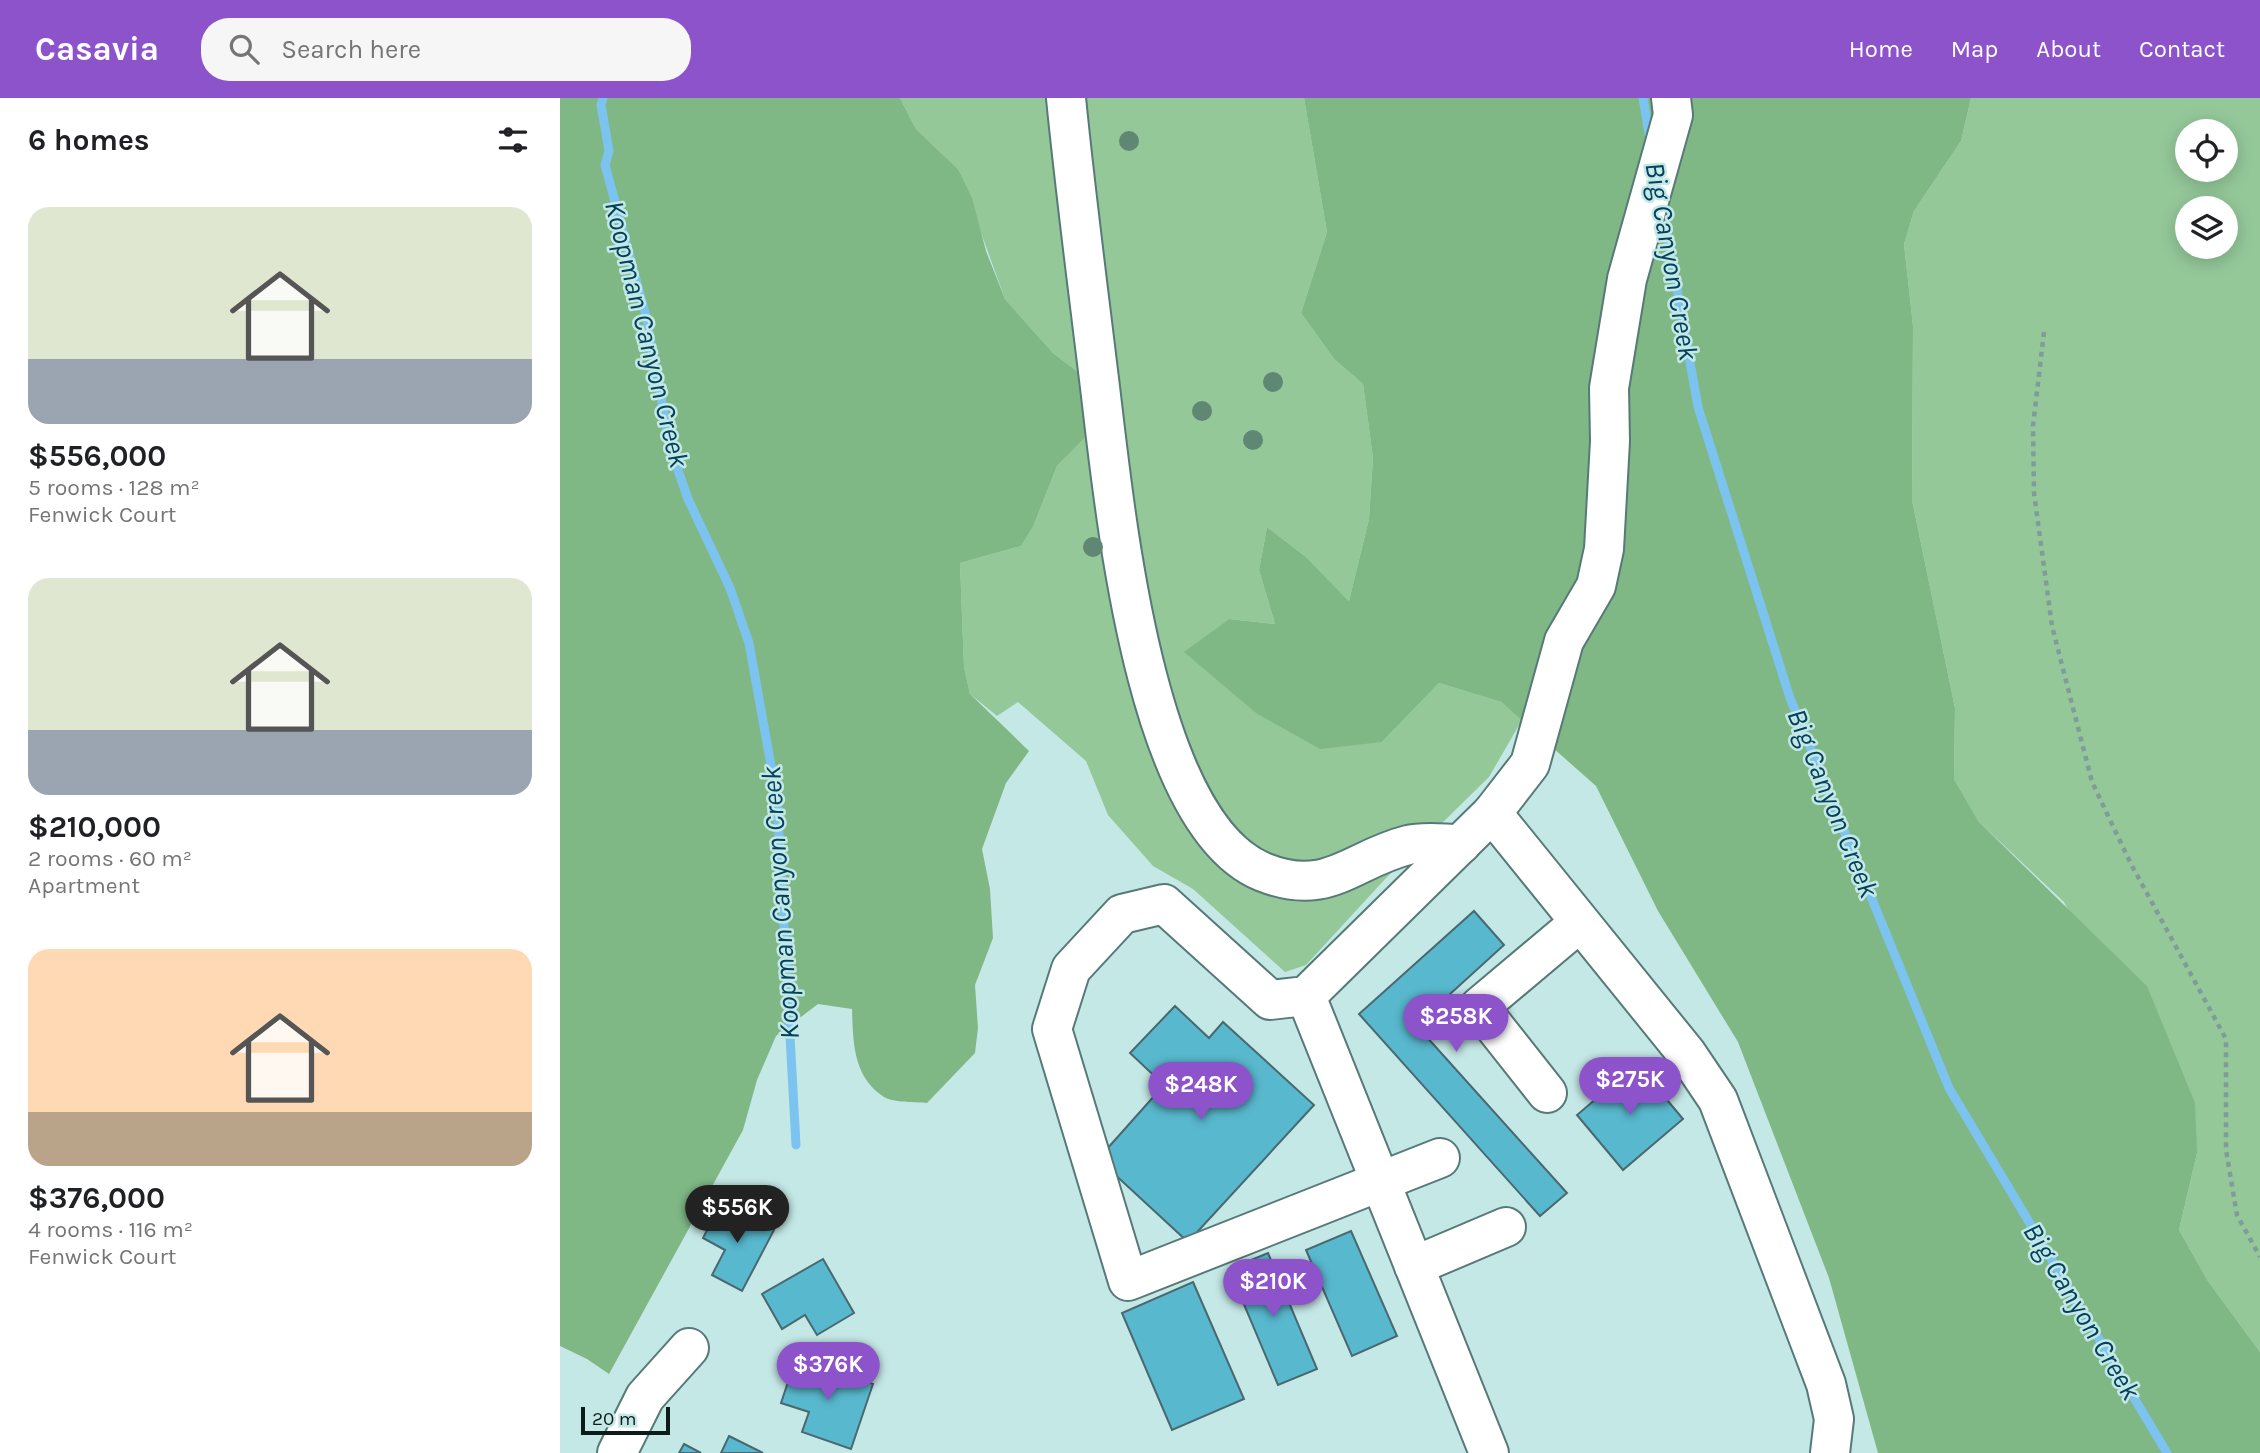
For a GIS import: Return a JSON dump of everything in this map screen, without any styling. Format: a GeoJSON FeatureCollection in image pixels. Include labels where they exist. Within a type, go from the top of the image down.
{"type":"FeatureCollection","features":[{"type":"Feature","properties":{"kind":"street"},"geometry":{"type":"LineString","coordinates":[[1066,98],[1126,576],[1143,663],[1164,734],[1186,784],[1219,839],[1261,871],[1294,881],[1314,883],[1409,844],[1461,844]]}},
{"type":"Feature","properties":{"kind":"street"},"geometry":{"type":"LineString","coordinates":[[1440,1158],[1128,1280],[1052,1029],[1070,969],[1122,914],[1164,904],[1270,1000],[1306,996],[1492,813],[1530,764],[1564,641],[1596,586],[1604,549],[1610,441],[1609,388],[1627,279],[1672,106]]}},
{"type":"Feature","properties":{"kind":"street"},"geometry":{"type":"LineString","coordinates":[[1492,813],[1687,1054],[1718,1100],[1826,1384],[1834,1419],[1830,1453]]}},
{"type":"Feature","properties":{"kind":"street"},"geometry":{"type":"LineString","coordinates":[[1548,1093],[1479,1007],[1579,923]]}},
{"type":"Feature","properties":{"kind":"street"},"geometry":{"type":"LineString","coordinates":[[1306,996],[1489,1453]]}},
{"type":"Feature","properties":{"kind":"street"},"geometry":{"type":"LineString","coordinates":[[1414,1266],[1506,1227]]}},
{"type":"Feature","properties":{"kind":"street"},"geometry":{"type":"LineString","coordinates":[[617,1453],[645,1397],[689,1348]]}},
{"type":"Feature","properties":{"kind":"path"},"geometry":{"type":"LineString","coordinates":[[2043,332],[2033,426],[2034,493],[2052,626],[2092,782],[2130,862],[2226,1039],[2225,1150],[2237,1215],[2260,1257]]}},
{"type":"Feature","properties":{"kind":"green space"},"geometry":{"type":"Polygon","coordinates":[[[560,98],[900,98],[916,129],[958,169],[972,198],[986,251],[1005,299],[1053,353],[1082,375],[1094,428],[1057,466],[1033,527],[1021,546],[960,563],[964,667],[970,694],[1029,751],[1006,783],[982,849],[990,889],[993,938],[975,985],[978,1028],[975,1053],[927,1103],[905,1102],[884,1097],[866,1079],[854,1046],[852,1009],[818,1004],[776,1036],[757,1080],[743,1130],[609,1374],[587,1359],[560,1346],[560,98]]]}},
{"type":"Feature","properties":{"kind":"green space"},"geometry":{"type":"Polygon","coordinates":[[[900,98],[1304,98],[1327,232],[1301,313],[1334,359],[1363,384],[1373,458],[1369,519],[1349,601],[1306,557],[1267,527],[1259,570],[1275,624],[1229,619],[1185,652],[1382,742],[1439,683],[1501,702],[1522,720],[1489,777],[1387,877],[1306,965],[1285,972],[1193,889],[1153,866],[1108,815],[1086,761],[1018,702],[997,716],[970,694],[964,667],[960,563],[1021,546],[1033,527],[1057,466],[1093,428],[1082,375],[1053,353],[1005,299],[958,169],[916,129],[900,98]]]}},
{"type":"Feature","properties":{"kind":"green space"},"geometry":{"type":"Polygon","coordinates":[[[1304,98],[1971,98],[1961,141],[1914,211],[1904,244],[1913,326],[1912,500],[1955,708],[1954,779],[1979,822],[2147,986],[2195,1103],[2197,1153],[2179,1230],[2208,1281],[2260,1352],[2260,1453],[1878,1453],[1829,1278],[1738,1042],[1658,911],[1596,786],[1501,702],[1439,683],[1382,742],[1320,749],[1256,713],[1184,652],[1229,619],[1275,624],[1259,570],[1267,527],[1306,557],[1349,601],[1369,519],[1373,458],[1363,384],[1334,359],[1301,313],[1327,232],[1304,98]]]}},
{"type":"Feature","properties":{"kind":"green space"},"geometry":{"type":"Polygon","coordinates":[[[1971,98],[2260,98],[2260,1352],[2208,1281],[2179,1230],[2197,1153],[2064,902],[1979,822],[1954,779],[1955,708],[1912,500],[1913,326],[1904,244],[1914,211],[1961,141],[1971,98]]]}},
{"type":"Feature","properties":{"kind":"building"},"geometry":{"type":"Polygon","coordinates":[[[1474,911],[1504,945],[1416,1025],[1567,1193],[1540,1216],[1359,1014],[1474,911]]]}},
{"type":"Feature","properties":{"kind":"building"},"geometry":{"type":"Polygon","coordinates":[[[1175,1006],[1209,1038],[1223,1022],[1314,1105],[1188,1242],[1098,1159],[1164,1085],[1130,1053],[1175,1006]]]}},
{"type":"Feature","properties":{"kind":"building"},"geometry":{"type":"Polygon","coordinates":[[[1637,1064],[1683,1119],[1623,1170],[1577,1115],[1637,1064]]]}},
{"type":"Feature","properties":{"kind":"building"},"geometry":{"type":"Polygon","coordinates":[[[721,1203],[774,1230],[742,1291],[712,1275],[725,1250],[703,1238],[721,1203]]]}},
{"type":"Feature","properties":{"kind":"building"},"geometry":{"type":"Polygon","coordinates":[[[1351,1231],[1397,1336],[1352,1356],[1306,1250],[1351,1231]]]}},
{"type":"Feature","properties":{"kind":"building"},"geometry":{"type":"Polygon","coordinates":[[[1268,1253],[1317,1369],[1278,1385],[1229,1269],[1268,1253]]]}},
{"type":"Feature","properties":{"kind":"building"},"geometry":{"type":"Polygon","coordinates":[[[823,1259],[854,1313],[817,1335],[805,1315],[782,1329],[762,1294],[823,1259]]]}},
{"type":"Feature","properties":{"kind":"building"},"geometry":{"type":"Polygon","coordinates":[[[1193,1282],[1244,1399],[1172,1430],[1122,1313],[1193,1282]]]}},
{"type":"Feature","properties":{"kind":"building"},"geometry":{"type":"Polygon","coordinates":[[[796,1358],[873,1384],[851,1449],[802,1432],[809,1412],[781,1403],[796,1358]]]}},
{"type":"Feature","properties":{"kind":"building"},"geometry":{"type":"Polygon","coordinates":[[[729,1436],[763,1453],[721,1453],[729,1436]]]}},
{"type":"Feature","properties":{"kind":"building"},"geometry":{"type":"Polygon","coordinates":[[[684,1444],[701,1453],[679,1453],[684,1444]]]}},
{"type":"Feature","properties":{"kind":"waterway","name":"Koopman Canyon Creek"},"geometry":{"type":"LineString","coordinates":[[603,98],[601,105],[609,151],[605,165],[647,320],[670,447],[688,499],[730,588],[749,643],[777,799],[796,1145]]}},
{"type":"Feature","properties":{"kind":"waterway","name":"Big Canyon Creek"},"geometry":{"type":"LineString","coordinates":[[1643,98],[1650,140]]}},
{"type":"Feature","properties":{"kind":"waterway","name":"Big Canyon Creek"},"geometry":{"type":"LineString","coordinates":[[1662,205],[1698,407],[1790,698],[1949,1088],[2167,1453]]}}]}
